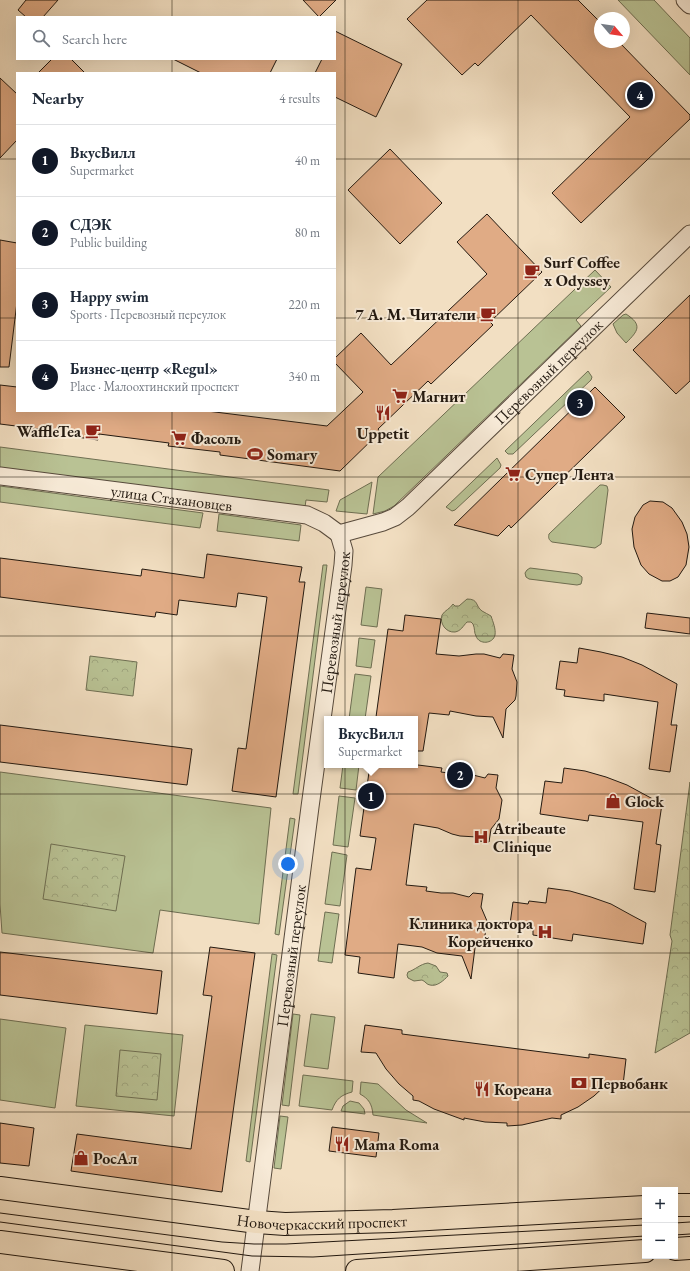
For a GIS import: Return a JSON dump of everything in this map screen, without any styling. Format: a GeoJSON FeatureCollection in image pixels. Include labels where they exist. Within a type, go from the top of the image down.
{"type":"FeatureCollection","features":[{"type":"Feature","properties":{"kind":"main road","name":"Новочеркасский проспект"},"geometry":{"type":"LineString","coordinates":[[0,1188],[257,1222],[285,1224],[393,1221],[642,1207]]}},
{"type":"Feature","properties":{"kind":"main road"},"geometry":{"type":"LineString","coordinates":[[678,1205],[690,1205]]}},
{"type":"Feature","properties":{"kind":"main road"},"geometry":{"type":"LineString","coordinates":[[0,1242],[223,1271]]}},
{"type":"Feature","properties":{"kind":"main road"},"geometry":{"type":"LineString","coordinates":[[678,1249],[690,1248]]}},
{"type":"Feature","properties":{"kind":"main road"},"geometry":{"type":"LineString","coordinates":[[357,1271],[642,1251]]}},
{"type":"Feature","properties":{"kind":"street"},"geometry":{"type":"LineString","coordinates":[[685,0],[690,5]]}},
{"type":"Feature","properties":{"kind":"street","name":"Перевозный переулок"},"geometry":{"type":"LineString","coordinates":[[250,1271],[343,565],[344,551],[339,534],[383,522],[395,517],[408,507],[690,234]]}},
{"type":"Feature","properties":{"kind":"street","name":"улица Стахановцев"},"geometry":{"type":"LineString","coordinates":[[0,476],[307,515],[324,523],[339,534]]}},
{"type":"Feature","properties":{"kind":"green space"},"geometry":{"type":"Polygon","coordinates":[[[618,0],[654,0],[690,38],[690,75],[630,12],[618,0]]]}},
{"type":"Feature","properties":{"kind":"green space"},"geometry":{"type":"Polygon","coordinates":[[[595,270],[611,287],[576,320],[581,326],[394,506],[385,511],[373,514],[378,477],[595,270]]]}},
{"type":"Feature","properties":{"kind":"green space"},"geometry":{"type":"Polygon","coordinates":[[[626,314],[635,321],[637,328],[626,343],[617,333],[613,324],[626,314]]]}},
{"type":"Feature","properties":{"kind":"green space"},"geometry":{"type":"Polygon","coordinates":[[[588,371],[592,377],[591,380],[513,454],[508,454],[505,451],[588,371]]]}},
{"type":"Feature","properties":{"kind":"green space"},"geometry":{"type":"Polygon","coordinates":[[[0,447],[329,490],[327,502],[306,500],[305,507],[0,468],[0,447]]]}},
{"type":"Feature","properties":{"kind":"green space"},"geometry":{"type":"Polygon","coordinates":[[[497,458],[501,465],[500,468],[455,510],[452,511],[446,507],[497,458]]]}},
{"type":"Feature","properties":{"kind":"green space"},"geometry":{"type":"Polygon","coordinates":[[[372,482],[367,514],[336,511],[340,500],[372,482]]]}},
{"type":"Feature","properties":{"kind":"green space"},"geometry":{"type":"Polygon","coordinates":[[[600,485],[607,486],[608,490],[601,544],[595,548],[552,542],[549,540],[549,534],[600,485]]]}},
{"type":"Feature","properties":{"kind":"green space"},"geometry":{"type":"Polygon","coordinates":[[[0,486],[203,513],[200,528],[0,502],[0,486]]]}},
{"type":"Feature","properties":{"kind":"green space"},"geometry":{"type":"Polygon","coordinates":[[[219,514],[301,525],[299,541],[217,531],[219,514]]]}},
{"type":"Feature","properties":{"kind":"green space"},"geometry":{"type":"Polygon","coordinates":[[[323,565],[327,565],[298,794],[293,794],[323,565]]]}},
{"type":"Feature","properties":{"kind":"green space"},"geometry":{"type":"Polygon","coordinates":[[[530,568],[578,574],[582,577],[581,584],[577,585],[529,579],[526,577],[525,573],[530,568]]]}},
{"type":"Feature","properties":{"kind":"green space"},"geometry":{"type":"Polygon","coordinates":[[[366,587],[382,589],[377,627],[361,625],[366,587]]]}},
{"type":"Feature","properties":{"kind":"green space"},"geometry":{"type":"Polygon","coordinates":[[[467,599],[475,601],[482,611],[491,616],[495,635],[489,642],[483,642],[478,639],[474,626],[471,622],[467,622],[455,632],[449,631],[442,624],[441,618],[443,613],[453,604],[455,606],[459,606],[467,599]]]}},
{"type":"Feature","properties":{"kind":"green space"},"geometry":{"type":"Polygon","coordinates":[[[359,638],[375,640],[371,668],[356,666],[359,638]]]}},
{"type":"Feature","properties":{"kind":"green space"},"geometry":{"type":"Polygon","coordinates":[[[90,656],[137,662],[133,696],[86,690],[90,656]]]}},
{"type":"Feature","properties":{"kind":"green space"},"geometry":{"type":"Polygon","coordinates":[[[355,674],[371,676],[365,716],[349,716],[355,674]]]}},
{"type":"Feature","properties":{"kind":"green space"},"geometry":{"type":"Polygon","coordinates":[[[343,768],[359,768],[356,790],[340,788],[343,768]]]}},
{"type":"Feature","properties":{"kind":"green space"},"geometry":{"type":"Polygon","coordinates":[[[0,772],[271,808],[259,924],[160,910],[153,953],[2,933],[0,904],[0,772]]]}},
{"type":"Feature","properties":{"kind":"green space"},"geometry":{"type":"Polygon","coordinates":[[[690,782],[690,1033],[655,1053],[672,941],[670,935],[690,782]]]}},
{"type":"Feature","properties":{"kind":"green space"},"geometry":{"type":"Polygon","coordinates":[[[339,796],[355,798],[348,847],[333,845],[339,796]]]}},
{"type":"Feature","properties":{"kind":"green space"},"geometry":{"type":"Polygon","coordinates":[[[290,818],[295,819],[279,935],[275,934],[290,818]]]}},
{"type":"Feature","properties":{"kind":"green space"},"geometry":{"type":"Polygon","coordinates":[[[51,844],[125,856],[116,911],[43,899],[51,844]]]}},
{"type":"Feature","properties":{"kind":"green space"},"geometry":{"type":"Polygon","coordinates":[[[332,852],[347,855],[340,906],[325,904],[332,852]]]}},
{"type":"Feature","properties":{"kind":"green space"},"geometry":{"type":"Polygon","coordinates":[[[325,912],[339,914],[332,963],[318,961],[325,912]]]}},
{"type":"Feature","properties":{"kind":"green space"},"geometry":{"type":"Polygon","coordinates":[[[272,954],[277,955],[250,1162],[246,1161],[272,954]]]}},
{"type":"Feature","properties":{"kind":"green space"},"geometry":{"type":"Polygon","coordinates":[[[428,963],[436,966],[440,972],[447,973],[448,976],[440,983],[435,985],[428,984],[422,980],[414,981],[408,978],[408,972],[428,963]]]}},
{"type":"Feature","properties":{"kind":"green space"},"geometry":{"type":"Polygon","coordinates":[[[293,1014],[300,1015],[289,1106],[282,1105],[293,1014]]]}},
{"type":"Feature","properties":{"kind":"green space"},"geometry":{"type":"Polygon","coordinates":[[[311,1014],[335,1017],[328,1069],[304,1066],[311,1014]]]}},
{"type":"Feature","properties":{"kind":"green space"},"geometry":{"type":"Polygon","coordinates":[[[0,1019],[66,1028],[55,1108],[0,1100],[0,1019]]]}},
{"type":"Feature","properties":{"kind":"green space"},"geometry":{"type":"Polygon","coordinates":[[[85,1025],[183,1035],[174,1116],[76,1106],[85,1025]]]}},
{"type":"Feature","properties":{"kind":"green space"},"geometry":{"type":"Polygon","coordinates":[[[120,1050],[161,1054],[157,1100],[116,1096],[120,1050]]]}},
{"type":"Feature","properties":{"kind":"green space"},"geometry":{"type":"Polygon","coordinates":[[[303,1075],[353,1081],[352,1092],[339,1098],[332,1110],[299,1106],[303,1075]]]}},
{"type":"Feature","properties":{"kind":"green space"},"geometry":{"type":"Polygon","coordinates":[[[361,1082],[378,1084],[406,1110],[427,1123],[373,1115],[370,1102],[360,1094],[361,1082]]]}},
{"type":"Feature","properties":{"kind":"green space"},"geometry":{"type":"Polygon","coordinates":[[[350,1101],[359,1103],[364,1109],[365,1114],[341,1111],[343,1106],[350,1101]]]}},
{"type":"Feature","properties":{"kind":"green space"},"geometry":{"type":"Polygon","coordinates":[[[280,1116],[288,1117],[281,1169],[274,1168],[280,1116]]]}},
{"type":"Feature","properties":{"kind":"building"},"geometry":{"type":"Polygon","coordinates":[[[26,0],[58,0],[44,16],[25,16],[18,10],[26,0]]]}},
{"type":"Feature","properties":{"kind":"building"},"geometry":{"type":"Polygon","coordinates":[[[303,0],[336,0],[320,16],[318,16],[303,0]]]}},
{"type":"Feature","properties":{"kind":"building"},"geometry":{"type":"Polygon","coordinates":[[[427,0],[578,0],[594,16],[594,48],[625,48],[690,115],[690,119],[581,223],[552,193],[630,117],[531,15],[478,66],[475,63],[462,75],[407,19],[427,0]]]}},
{"type":"Feature","properties":{"kind":"building"},"geometry":{"type":"Polygon","coordinates":[[[336,31],[402,64],[376,117],[336,97],[336,72],[316,72],[322,60],[336,60],[336,31]]]}},
{"type":"Feature","properties":{"kind":"building"},"geometry":{"type":"Polygon","coordinates":[[[51,60],[72,60],[84,72],[39,72],[51,60]]]}},
{"type":"Feature","properties":{"kind":"building"},"geometry":{"type":"Polygon","coordinates":[[[175,60],[276,60],[270,72],[199,72],[175,60]]]}},
{"type":"Feature","properties":{"kind":"building"},"geometry":{"type":"Polygon","coordinates":[[[0,78],[16,93],[16,141],[0,158],[0,78]]]}},
{"type":"Feature","properties":{"kind":"building"},"geometry":{"type":"Polygon","coordinates":[[[390,149],[442,203],[400,244],[348,190],[390,149]]]}},
{"type":"Feature","properties":{"kind":"building"},"geometry":{"type":"Polygon","coordinates":[[[487,214],[542,272],[490,322],[493,325],[431,384],[428,381],[378,429],[380,432],[340,471],[220,455],[220,452],[168,446],[169,443],[99,434],[98,440],[48,433],[48,430],[0,424],[0,385],[16,387],[16,412],[215,412],[327,426],[363,392],[336,364],[336,357],[361,333],[391,365],[487,274],[457,242],[487,214]]]}},
{"type":"Feature","properties":{"kind":"building"},"geometry":{"type":"Polygon","coordinates":[[[0,240],[16,243],[16,310],[9,367],[0,367],[0,240]]]}},
{"type":"Feature","properties":{"kind":"building"},"geometry":{"type":"Polygon","coordinates":[[[690,295],[690,381],[676,394],[633,350],[690,295]]]}},
{"type":"Feature","properties":{"kind":"building"},"geometry":{"type":"Polygon","coordinates":[[[595,387],[625,417],[511,528],[509,525],[498,536],[454,525],[595,387]]]}},
{"type":"Feature","properties":{"kind":"building"},"geometry":{"type":"Polygon","coordinates":[[[650,501],[663,502],[672,508],[682,522],[687,534],[689,547],[686,565],[678,577],[670,581],[662,581],[649,574],[641,565],[634,547],[632,529],[635,517],[643,505],[650,501]]]}},
{"type":"Feature","properties":{"kind":"building"},"geometry":{"type":"Polygon","coordinates":[[[207,554],[302,567],[299,582],[305,582],[276,797],[232,791],[238,748],[246,749],[267,597],[238,593],[236,607],[179,600],[177,615],[156,612],[155,617],[0,597],[0,558],[141,576],[142,569],[204,578],[207,554]]]}},
{"type":"Feature","properties":{"kind":"building"},"geometry":{"type":"Polygon","coordinates":[[[647,613],[690,618],[690,634],[645,628],[647,613]]]}},
{"type":"Feature","properties":{"kind":"building"},"geometry":{"type":"Polygon","coordinates":[[[405,615],[441,619],[436,654],[459,656],[484,654],[500,658],[503,654],[514,655],[512,669],[517,682],[516,696],[515,700],[506,709],[503,738],[493,717],[476,716],[450,711],[449,715],[429,713],[423,751],[418,751],[418,716],[376,716],[388,629],[403,631],[405,615]]]}},
{"type":"Feature","properties":{"kind":"building"},"geometry":{"type":"Polygon","coordinates":[[[579,648],[622,657],[642,665],[677,684],[671,725],[677,725],[670,772],[649,769],[658,702],[604,694],[604,701],[564,696],[565,690],[556,689],[560,661],[577,663],[579,648]]]}},
{"type":"Feature","properties":{"kind":"building"},"geometry":{"type":"Polygon","coordinates":[[[0,725],[192,749],[187,785],[0,762],[0,725]]]}},
{"type":"Feature","properties":{"kind":"building"},"geometry":{"type":"Polygon","coordinates":[[[418,765],[442,768],[441,772],[469,774],[485,778],[488,774],[498,775],[496,788],[502,800],[499,819],[491,829],[489,842],[479,841],[477,837],[460,836],[438,828],[414,824],[406,885],[427,887],[426,891],[453,893],[469,897],[473,893],[483,894],[481,907],[487,921],[484,938],[475,948],[471,979],[462,956],[437,953],[422,947],[398,944],[394,978],[358,973],[360,957],[345,955],[356,868],[371,870],[376,838],[360,836],[370,768],[418,768],[418,765]]]}},
{"type":"Feature","properties":{"kind":"building"},"geometry":{"type":"Polygon","coordinates":[[[564,768],[585,771],[606,777],[627,785],[662,804],[656,844],[661,845],[655,892],[634,889],[643,822],[589,815],[588,821],[540,814],[545,781],[562,783],[564,768]]]}},
{"type":"Feature","properties":{"kind":"building"},"geometry":{"type":"Polygon","coordinates":[[[548,888],[570,891],[611,904],[646,923],[643,944],[573,934],[572,941],[533,935],[533,930],[525,929],[525,926],[510,924],[513,902],[528,904],[529,901],[546,903],[548,888]]]}},
{"type":"Feature","properties":{"kind":"building"},"geometry":{"type":"Polygon","coordinates":[[[210,947],[255,953],[222,1192],[71,1171],[77,1134],[191,1149],[212,996],[203,995],[210,947]]]}},
{"type":"Feature","properties":{"kind":"building"},"geometry":{"type":"Polygon","coordinates":[[[0,952],[162,971],[157,1014],[0,995],[0,952]]]}},
{"type":"Feature","properties":{"kind":"building"},"geometry":{"type":"Polygon","coordinates":[[[365,1025],[402,1030],[402,1034],[589,1058],[589,1054],[626,1059],[623,1085],[608,1083],[594,1096],[578,1107],[561,1115],[561,1119],[552,1118],[522,1125],[507,1126],[507,1123],[485,1122],[464,1118],[464,1120],[434,1109],[419,1101],[413,1100],[413,1096],[399,1084],[386,1069],[376,1053],[361,1052],[365,1025]]]}},
{"type":"Feature","properties":{"kind":"building"},"geometry":{"type":"Polygon","coordinates":[[[0,1123],[34,1128],[29,1166],[0,1163],[0,1123]]]}},
{"type":"Feature","properties":{"kind":"building"},"geometry":{"type":"Polygon","coordinates":[[[332,1127],[379,1133],[376,1157],[329,1151],[332,1127]]]}},
{"type":"Feature","properties":{"kind":"tram line"},"geometry":{"type":"LineString","coordinates":[[0,1213],[222,1242],[254,1244],[286,1244],[642,1225]]}},
{"type":"Feature","properties":{"kind":"tram line"},"geometry":{"type":"LineString","coordinates":[[0,1222],[252,1256],[313,1257],[642,1236]]}},
{"type":"Feature","properties":{"kind":"tram line"},"geometry":{"type":"LineString","coordinates":[[678,1223],[690,1222]]}},
{"type":"Feature","properties":{"kind":"tram line"},"geometry":{"type":"LineString","coordinates":[[678,1235],[690,1234]]}},
{"type":"Feature","properties":{"kind":"place","name":"Бизнес-центр «Regul»"},"geometry":{"type":"Point","coordinates":[640,95]}},
{"type":"Feature","properties":{"kind":"place","name":"Surf Coffee х Odyssey"},"geometry":{"type":"Point","coordinates":[532,271]}},
{"type":"Feature","properties":{"kind":"place","name":"7 А. М. Читатели"},"geometry":{"type":"Point","coordinates":[488,314]}},
{"type":"Feature","properties":{"kind":"place","name":"Магнит"},"geometry":{"type":"Point","coordinates":[400,396]}},
{"type":"Feature","properties":{"kind":"place","name":"Happy swim"},"geometry":{"type":"Point","coordinates":[580,403]}},
{"type":"Feature","properties":{"kind":"place","name":"Uppetit"},"geometry":{"type":"Point","coordinates":[383,413]}},
{"type":"Feature","properties":{"kind":"place","name":"WaffleTea"},"geometry":{"type":"Point","coordinates":[93,431]}},
{"type":"Feature","properties":{"kind":"place","name":"Фасоль"},"geometry":{"type":"Point","coordinates":[179,438]}},
{"type":"Feature","properties":{"kind":"place","name":"Somary"},"geometry":{"type":"Point","coordinates":[255,454]}},
{"type":"Feature","properties":{"kind":"place","name":"Супер Лента"},"geometry":{"type":"Point","coordinates":[513,474]}},
{"type":"Feature","properties":{"kind":"place","name":"СДЭК"},"geometry":{"type":"Point","coordinates":[460,775]}},
{"type":"Feature","properties":{"kind":"place","name":"ВкусВилл"},"geometry":{"type":"Point","coordinates":[371,796]}},
{"type":"Feature","properties":{"kind":"place","name":"Glock"},"geometry":{"type":"Point","coordinates":[613,801]}},
{"type":"Feature","properties":{"kind":"place","name":"Atribeaute Clinique"},"geometry":{"type":"Point","coordinates":[481,837]}},
{"type":"Feature","properties":{"kind":"place","name":"Клиника доктора Корейченко"},"geometry":{"type":"Point","coordinates":[545,932]}},
{"type":"Feature","properties":{"kind":"place","name":"Первобанк"},"geometry":{"type":"Point","coordinates":[579,1083]}},
{"type":"Feature","properties":{"kind":"place","name":"Кореана"},"geometry":{"type":"Point","coordinates":[482,1089]}},
{"type":"Feature","properties":{"kind":"place","name":"Mama Roma"},"geometry":{"type":"Point","coordinates":[342,1144]}},
{"type":"Feature","properties":{"kind":"place","name":"РосАл"},"geometry":{"type":"Point","coordinates":[81,1158]}}]}
